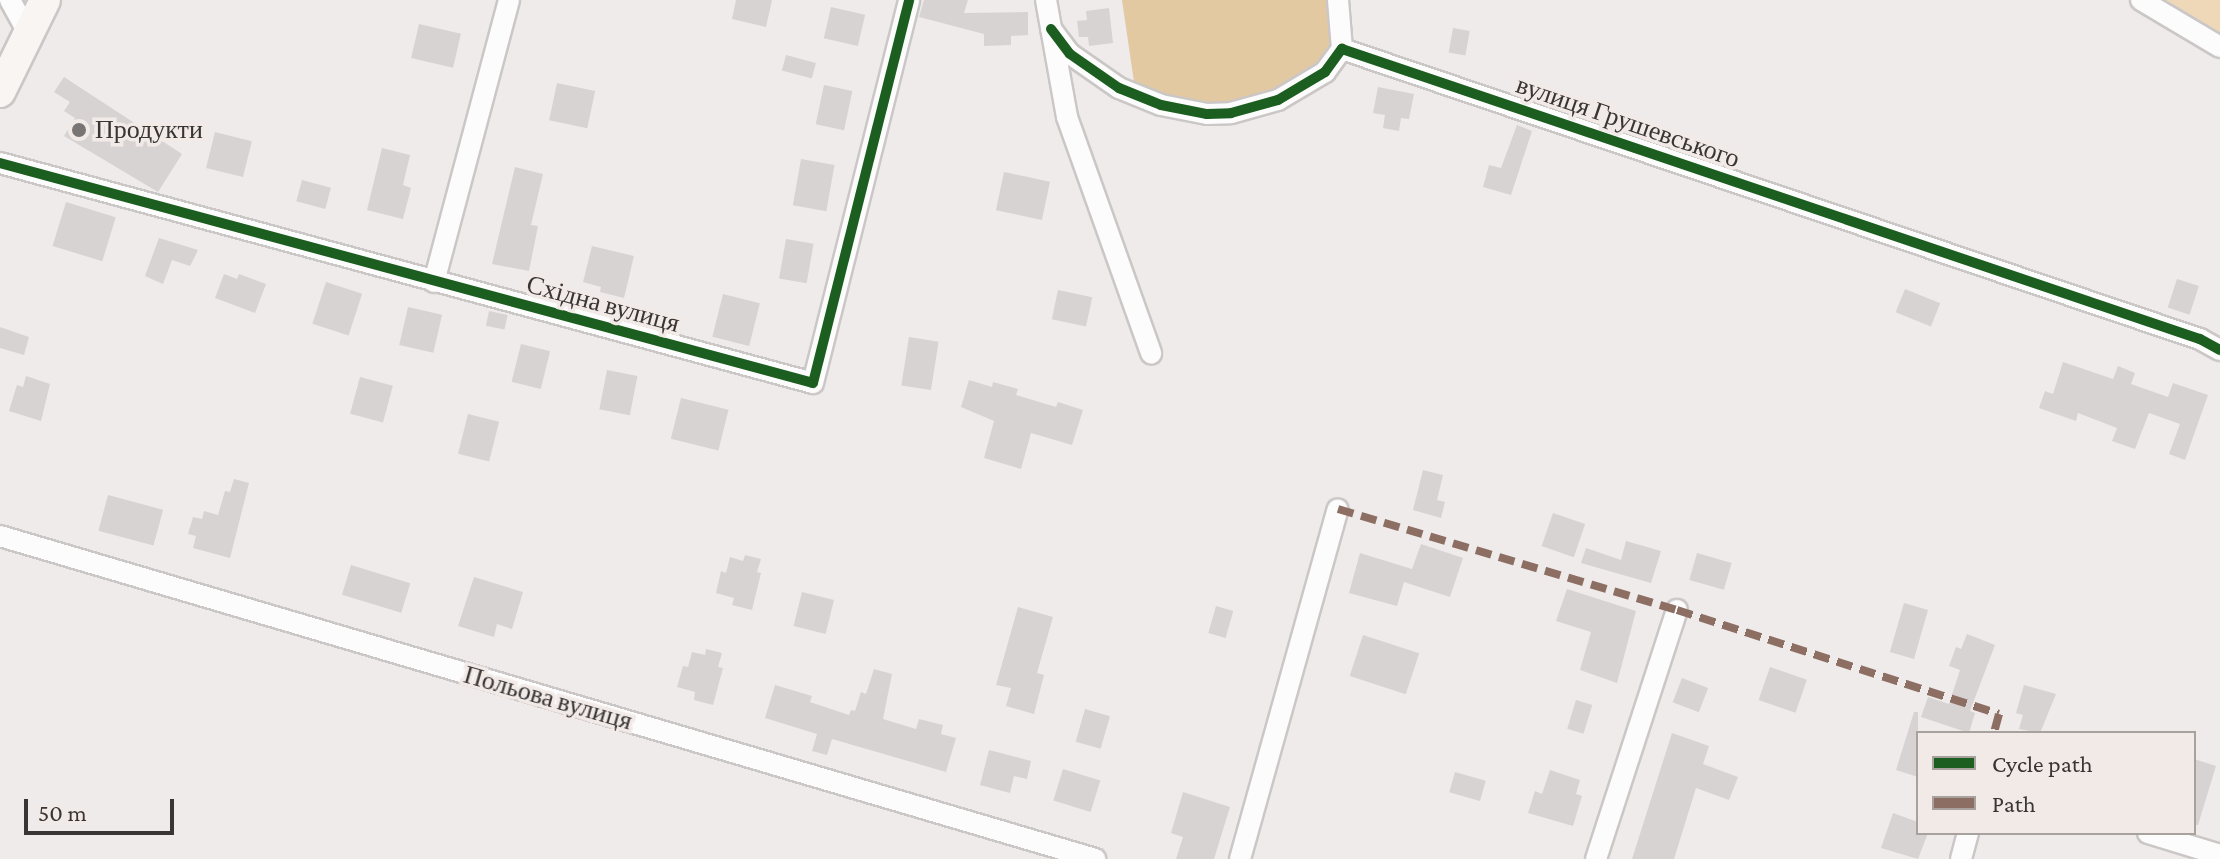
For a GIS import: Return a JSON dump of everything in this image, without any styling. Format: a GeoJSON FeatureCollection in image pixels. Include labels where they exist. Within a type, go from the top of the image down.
{"type":"FeatureCollection","features":[{"type":"Feature","properties":{"kind":"main road"},"geometry":{"type":"LineString","coordinates":[[0,92],[45,0]]}},
{"type":"Feature","properties":{"kind":"street"},"geometry":{"type":"LineString","coordinates":[[10,0],[28,32]]}},
{"type":"Feature","properties":{"kind":"street"},"geometry":{"type":"LineString","coordinates":[[434,282],[509,0]]}},
{"type":"Feature","properties":{"kind":"street","name":"Східна вулиця"},"geometry":{"type":"LineString","coordinates":[[0,163],[813,383],[909,0]]}},
{"type":"Feature","properties":{"kind":"street"},"geometry":{"type":"LineString","coordinates":[[1046,0],[1067,117],[1151,353]]}},
{"type":"Feature","properties":{"kind":"street"},"geometry":{"type":"LineString","coordinates":[[1051,29],[1070,54],[1119,88],[1161,105],[1207,114],[1253,109],[1278,100],[1325,72],[1342,49],[1338,0]]}},
{"type":"Feature","properties":{"kind":"street"},"geometry":{"type":"LineString","coordinates":[[2141,0],[2220,47]]}},
{"type":"Feature","properties":{"kind":"street","name":"вулиця Грушевського"},"geometry":{"type":"LineString","coordinates":[[1342,49],[2200,339],[2220,350]]}},
{"type":"Feature","properties":{"kind":"street"},"geometry":{"type":"LineString","coordinates":[[1240,859],[1338,509]]}},
{"type":"Feature","properties":{"kind":"street","name":"Польова вулиця"},"geometry":{"type":"LineString","coordinates":[[0,536],[1095,859]]}},
{"type":"Feature","properties":{"kind":"street"},"geometry":{"type":"LineString","coordinates":[[1596,859],[1677,610]]}},
{"type":"Feature","properties":{"kind":"street"},"geometry":{"type":"LineString","coordinates":[[1961,859],[1967,835]]}},
{"type":"Feature","properties":{"kind":"street"},"geometry":{"type":"LineString","coordinates":[[2155,835],[2220,855]]}},
{"type":"Feature","properties":{"kind":"shaded area"},"geometry":{"type":"Polygon","coordinates":[[[1122,0],[1338,0],[1342,49],[1253,109],[1143,99],[1134,82],[1122,0]]]}},
{"type":"Feature","properties":{"kind":"shaded area"},"geometry":{"type":"Polygon","coordinates":[[[2141,0],[2220,0],[2220,47],[2141,0]]]}},
{"type":"Feature","properties":{"kind":"building"},"geometry":{"type":"Polygon","coordinates":[[[736,0],[772,0],[766,27],[732,19],[736,0]]]}},
{"type":"Feature","properties":{"kind":"building"},"geometry":{"type":"Polygon","coordinates":[[[924,0],[968,0],[964,13],[1028,12],[1028,35],[1011,36],[1011,45],[984,46],[984,34],[919,17],[924,0]]]}},
{"type":"Feature","properties":{"kind":"building"},"geometry":{"type":"Polygon","coordinates":[[[831,7],[865,15],[858,46],[824,38],[831,7]]]}},
{"type":"Feature","properties":{"kind":"building"},"geometry":{"type":"Polygon","coordinates":[[[1109,8],[1113,43],[1089,46],[1088,37],[1079,37],[1077,21],[1087,20],[1086,11],[1109,8]]]}},
{"type":"Feature","properties":{"kind":"building"},"geometry":{"type":"Polygon","coordinates":[[[419,24],[461,34],[453,68],[411,58],[419,24]]]}},
{"type":"Feature","properties":{"kind":"building"},"geometry":{"type":"Polygon","coordinates":[[[1453,28],[1470,31],[1465,56],[1449,53],[1453,28]]]}},
{"type":"Feature","properties":{"kind":"building"},"geometry":{"type":"Polygon","coordinates":[[[786,55],[816,63],[812,78],[782,70],[786,55]]]}},
{"type":"Feature","properties":{"kind":"building"},"geometry":{"type":"Polygon","coordinates":[[[64,77],[182,154],[158,192],[64,136],[75,118],[64,111],[70,102],[54,92],[64,77]]]}},
{"type":"Feature","properties":{"kind":"building"},"geometry":{"type":"Polygon","coordinates":[[[557,83],[595,91],[587,128],[549,120],[557,83]]]}},
{"type":"Feature","properties":{"kind":"building"},"geometry":{"type":"Polygon","coordinates":[[[824,85],[852,91],[844,130],[816,124],[824,85]]]}},
{"type":"Feature","properties":{"kind":"building"},"geometry":{"type":"Polygon","coordinates":[[[1378,87],[1414,94],[1409,119],[1401,118],[1399,131],[1383,128],[1385,115],[1373,113],[1378,87]]]}},
{"type":"Feature","properties":{"kind":"building"},"geometry":{"type":"Polygon","coordinates":[[[1517,125],[1532,131],[1511,195],[1483,187],[1489,165],[1501,168],[1517,125]]]}},
{"type":"Feature","properties":{"kind":"building"},"geometry":{"type":"Polygon","coordinates":[[[215,132],[252,141],[243,177],[206,168],[215,132]]]}},
{"type":"Feature","properties":{"kind":"building"},"geometry":{"type":"Polygon","coordinates":[[[382,148],[410,155],[403,185],[411,188],[403,219],[367,210],[382,148]]]}},
{"type":"Feature","properties":{"kind":"building"},"geometry":{"type":"Polygon","coordinates":[[[801,159],[834,165],[826,211],[793,205],[801,159]]]}},
{"type":"Feature","properties":{"kind":"building"},"geometry":{"type":"Polygon","coordinates":[[[515,167],[543,174],[531,225],[538,226],[529,271],[492,264],[515,167]]]}},
{"type":"Feature","properties":{"kind":"building"},"geometry":{"type":"Polygon","coordinates":[[[1004,172],[1050,182],[1042,220],[996,210],[1004,172]]]}},
{"type":"Feature","properties":{"kind":"building"},"geometry":{"type":"Polygon","coordinates":[[[302,180],[331,188],[325,209],[296,201],[302,180]]]}},
{"type":"Feature","properties":{"kind":"building"},"geometry":{"type":"Polygon","coordinates":[[[66,202],[116,217],[102,261],[53,246],[66,202]]]}},
{"type":"Feature","properties":{"kind":"building"},"geometry":{"type":"Polygon","coordinates":[[[159,238],[198,250],[190,266],[172,260],[163,284],[145,276],[159,238]]]}},
{"type":"Feature","properties":{"kind":"building"},"geometry":{"type":"Polygon","coordinates":[[[786,239],[814,244],[807,283],[779,278],[786,239]]]}},
{"type":"Feature","properties":{"kind":"building"},"geometry":{"type":"Polygon","coordinates":[[[592,246],[634,256],[624,298],[600,292],[601,287],[583,282],[592,246]]]}},
{"type":"Feature","properties":{"kind":"building"},"geometry":{"type":"Polygon","coordinates":[[[224,274],[237,279],[239,274],[266,284],[255,313],[215,298],[224,274]]]}},
{"type":"Feature","properties":{"kind":"building"},"geometry":{"type":"Polygon","coordinates":[[[2177,279],[2199,286],[2190,315],[2168,308],[2177,279]]]}},
{"type":"Feature","properties":{"kind":"building"},"geometry":{"type":"Polygon","coordinates":[[[326,282],[362,294],[349,336],[312,324],[326,282]]]}},
{"type":"Feature","properties":{"kind":"building"},"geometry":{"type":"Polygon","coordinates":[[[1905,289],[1940,303],[1931,326],[1896,312],[1905,289]]]}},
{"type":"Feature","properties":{"kind":"building"},"geometry":{"type":"Polygon","coordinates":[[[1058,290],[1092,297],[1086,327],[1052,319],[1058,290]]]}},
{"type":"Feature","properties":{"kind":"building"},"geometry":{"type":"Polygon","coordinates":[[[723,294],[760,303],[749,346],[712,337],[723,294]]]}},
{"type":"Feature","properties":{"kind":"building"},"geometry":{"type":"Polygon","coordinates":[[[408,307],[442,315],[433,353],[399,345],[408,307]]]}},
{"type":"Feature","properties":{"kind":"building"},"geometry":{"type":"Polygon","coordinates":[[[489,311],[508,315],[504,330],[486,326],[489,311]]]}},
{"type":"Feature","properties":{"kind":"building"},"geometry":{"type":"Polygon","coordinates":[[[0,327],[29,337],[24,355],[0,348],[0,327]]]}},
{"type":"Feature","properties":{"kind":"building"},"geometry":{"type":"Polygon","coordinates":[[[909,337],[939,342],[931,390],[901,385],[909,337]]]}},
{"type":"Feature","properties":{"kind":"building"},"geometry":{"type":"Polygon","coordinates":[[[521,344],[550,351],[541,389],[512,382],[521,344]]]}},
{"type":"Feature","properties":{"kind":"building"},"geometry":{"type":"Polygon","coordinates":[[[2063,362],[2113,379],[2118,366],[2135,373],[2131,384],[2168,397],[2173,383],[2208,395],[2185,460],[2169,454],[2180,424],[2149,413],[2135,449],[2112,441],[2117,428],[2078,413],[2076,421],[2039,408],[2045,391],[2053,394],[2063,362]]]}},
{"type":"Feature","properties":{"kind":"building"},"geometry":{"type":"Polygon","coordinates":[[[607,370],[637,376],[630,415],[599,409],[607,370]]]}},
{"type":"Feature","properties":{"kind":"building"},"geometry":{"type":"Polygon","coordinates":[[[26,376],[50,384],[41,421],[9,411],[17,385],[23,387],[26,376]]]}},
{"type":"Feature","properties":{"kind":"building"},"geometry":{"type":"Polygon","coordinates":[[[360,377],[393,386],[383,423],[350,414],[360,377]]]}},
{"type":"Feature","properties":{"kind":"building"},"geometry":{"type":"Polygon","coordinates":[[[969,380],[992,387],[993,382],[1018,389],[1016,395],[1056,407],[1058,402],[1083,410],[1072,445],[1031,433],[1021,469],[984,458],[994,421],[961,407],[969,380]]]}},
{"type":"Feature","properties":{"kind":"building"},"geometry":{"type":"Polygon","coordinates":[[[681,398],[729,410],[718,451],[671,439],[681,398]]]}},
{"type":"Feature","properties":{"kind":"building"},"geometry":{"type":"Polygon","coordinates":[[[468,414],[499,422],[489,462],[458,454],[468,414]]]}},
{"type":"Feature","properties":{"kind":"building"},"geometry":{"type":"Polygon","coordinates":[[[1423,470],[1443,475],[1437,500],[1445,502],[1441,518],[1413,510],[1423,470]]]}},
{"type":"Feature","properties":{"kind":"building"},"geometry":{"type":"Polygon","coordinates":[[[234,479],[249,483],[230,558],[193,548],[196,536],[188,534],[193,517],[202,519],[204,511],[218,515],[225,491],[230,492],[234,479]]]}},
{"type":"Feature","properties":{"kind":"building"},"geometry":{"type":"Polygon","coordinates":[[[108,495],[163,510],[153,545],[98,531],[108,495]]]}},
{"type":"Feature","properties":{"kind":"building"},"geometry":{"type":"Polygon","coordinates":[[[1553,513],[1585,524],[1574,557],[1542,546],[1553,513]]]}},
{"type":"Feature","properties":{"kind":"building"},"geometry":{"type":"Polygon","coordinates":[[[1626,541],[1661,551],[1651,583],[1581,563],[1586,548],[1621,560],[1626,541]]]}},
{"type":"Feature","properties":{"kind":"building"},"geometry":{"type":"Polygon","coordinates":[[[1421,544],[1463,558],[1450,597],[1404,582],[1397,606],[1349,593],[1360,553],[1412,569],[1421,544]]]}},
{"type":"Feature","properties":{"kind":"building"},"geometry":{"type":"Polygon","coordinates":[[[1697,553],[1732,563],[1724,590],[1689,580],[1697,553]]]}},
{"type":"Feature","properties":{"kind":"building"},"geometry":{"type":"Polygon","coordinates":[[[745,555],[761,559],[757,572],[761,573],[752,610],[732,605],[734,598],[716,593],[721,571],[726,573],[730,557],[743,561],[745,555]]]}},
{"type":"Feature","properties":{"kind":"building"},"geometry":{"type":"Polygon","coordinates":[[[351,565],[410,583],[401,613],[342,595],[351,565]]]}},
{"type":"Feature","properties":{"kind":"building"},"geometry":{"type":"Polygon","coordinates":[[[474,577],[523,592],[512,629],[497,624],[494,637],[458,626],[474,577]]]}},
{"type":"Feature","properties":{"kind":"building"},"geometry":{"type":"Polygon","coordinates":[[[1567,589],[1636,611],[1617,683],[1580,670],[1591,632],[1556,621],[1567,589]]]}},
{"type":"Feature","properties":{"kind":"building"},"geometry":{"type":"Polygon","coordinates":[[[802,592],[834,600],[826,634],[794,626],[802,592]]]}},
{"type":"Feature","properties":{"kind":"building"},"geometry":{"type":"Polygon","coordinates":[[[1904,603],[1928,610],[1914,659],[1890,652],[1904,603]]]}},
{"type":"Feature","properties":{"kind":"building"},"geometry":{"type":"Polygon","coordinates":[[[1216,606],[1233,611],[1226,638],[1208,633],[1216,606]]]}},
{"type":"Feature","properties":{"kind":"building"},"geometry":{"type":"Polygon","coordinates":[[[1018,607],[1053,617],[1037,673],[1044,675],[1034,714],[1006,706],[1011,688],[996,685],[1018,607]]]}},
{"type":"Feature","properties":{"kind":"building"},"geometry":{"type":"Polygon","coordinates":[[[1967,634],[1995,645],[1970,711],[1975,713],[1970,731],[1921,717],[1928,697],[1949,704],[1960,670],[1949,666],[1956,647],[1961,649],[1967,634]]]}},
{"type":"Feature","properties":{"kind":"building"},"geometry":{"type":"Polygon","coordinates":[[[1363,635],[1419,653],[1406,694],[1350,676],[1363,635]]]}},
{"type":"Feature","properties":{"kind":"building"},"geometry":{"type":"Polygon","coordinates":[[[706,649],[722,653],[718,667],[723,668],[713,705],[694,700],[695,692],[677,687],[683,666],[688,667],[692,652],[705,655],[706,649]]]}},
{"type":"Feature","properties":{"kind":"building"},"geometry":{"type":"Polygon","coordinates":[[[1770,667],[1807,680],[1795,713],[1759,700],[1770,667]]]}},
{"type":"Feature","properties":{"kind":"building"},"geometry":{"type":"Polygon","coordinates":[[[874,669],[892,674],[883,719],[916,729],[919,719],[943,725],[941,734],[956,738],[946,772],[832,739],[827,755],[812,751],[817,734],[765,718],[775,685],[812,696],[810,702],[849,715],[851,710],[855,711],[861,692],[866,694],[874,669]]]}},
{"type":"Feature","properties":{"kind":"building"},"geometry":{"type":"Polygon","coordinates":[[[1682,678],[1708,688],[1699,712],[1673,702],[1682,678]]]}},
{"type":"Feature","properties":{"kind":"building"},"geometry":{"type":"Polygon","coordinates":[[[2024,685],[2056,694],[2041,731],[2019,729],[2023,715],[2016,713],[2024,685]]]}},
{"type":"Feature","properties":{"kind":"building"},"geometry":{"type":"Polygon","coordinates":[[[1576,700],[1592,705],[1583,734],[1567,729],[1576,700]]]}},
{"type":"Feature","properties":{"kind":"building"},"geometry":{"type":"Polygon","coordinates":[[[1085,709],[1110,716],[1101,749],[1076,742],[1085,709]]]}},
{"type":"Feature","properties":{"kind":"building"},"geometry":{"type":"Polygon","coordinates":[[[1914,712],[1918,712],[1916,776],[1896,770],[1914,712]]]}},
{"type":"Feature","properties":{"kind":"building"},"geometry":{"type":"Polygon","coordinates":[[[1672,733],[1709,746],[1703,764],[1738,777],[1729,800],[1696,788],[1674,859],[1632,859],[1672,733]]]}},
{"type":"Feature","properties":{"kind":"building"},"geometry":{"type":"Polygon","coordinates":[[[989,750],[1031,761],[1027,779],[1014,776],[1010,793],[980,785],[989,750]]]}},
{"type":"Feature","properties":{"kind":"building"},"geometry":{"type":"Polygon","coordinates":[[[2196,760],[2216,766],[2196,825],[2196,760]]]}},
{"type":"Feature","properties":{"kind":"building"},"geometry":{"type":"Polygon","coordinates":[[[1063,769],[1100,780],[1091,812],[1053,801],[1063,769]]]}},
{"type":"Feature","properties":{"kind":"building"},"geometry":{"type":"Polygon","coordinates":[[[1550,770],[1580,780],[1576,794],[1582,796],[1573,826],[1528,813],[1535,791],[1542,794],[1550,770]]]}},
{"type":"Feature","properties":{"kind":"building"},"geometry":{"type":"Polygon","coordinates":[[[1455,772],[1486,781],[1480,801],[1449,792],[1455,772]]]}},
{"type":"Feature","properties":{"kind":"building"},"geometry":{"type":"Polygon","coordinates":[[[1183,792],[1230,807],[1214,859],[1176,859],[1183,837],[1171,833],[1183,792]]]}},
{"type":"Feature","properties":{"kind":"building"},"geometry":{"type":"Polygon","coordinates":[[[1893,813],[1916,821],[1916,835],[1927,835],[1918,859],[1881,848],[1893,813]]]}},
{"type":"Feature","properties":{"kind":"marked path"},"geometry":{"type":"LineString","coordinates":[[1338,509],[1677,610],[1999,714],[1995,731]]}},
{"type":"Feature","properties":{"kind":"cycle path"},"geometry":{"type":"LineString","coordinates":[[0,163],[813,383],[909,0]]}},
{"type":"Feature","properties":{"kind":"cycle path"},"geometry":{"type":"LineString","coordinates":[[1051,29],[1070,54],[1119,88],[1161,105],[1207,114],[1231,113],[1278,100],[1325,72],[1342,49],[2200,339],[2220,350]]}},
{"type":"Feature","properties":{"kind":"place","name":"Продукти"},"geometry":{"type":"Point","coordinates":[79,130]}}]}
